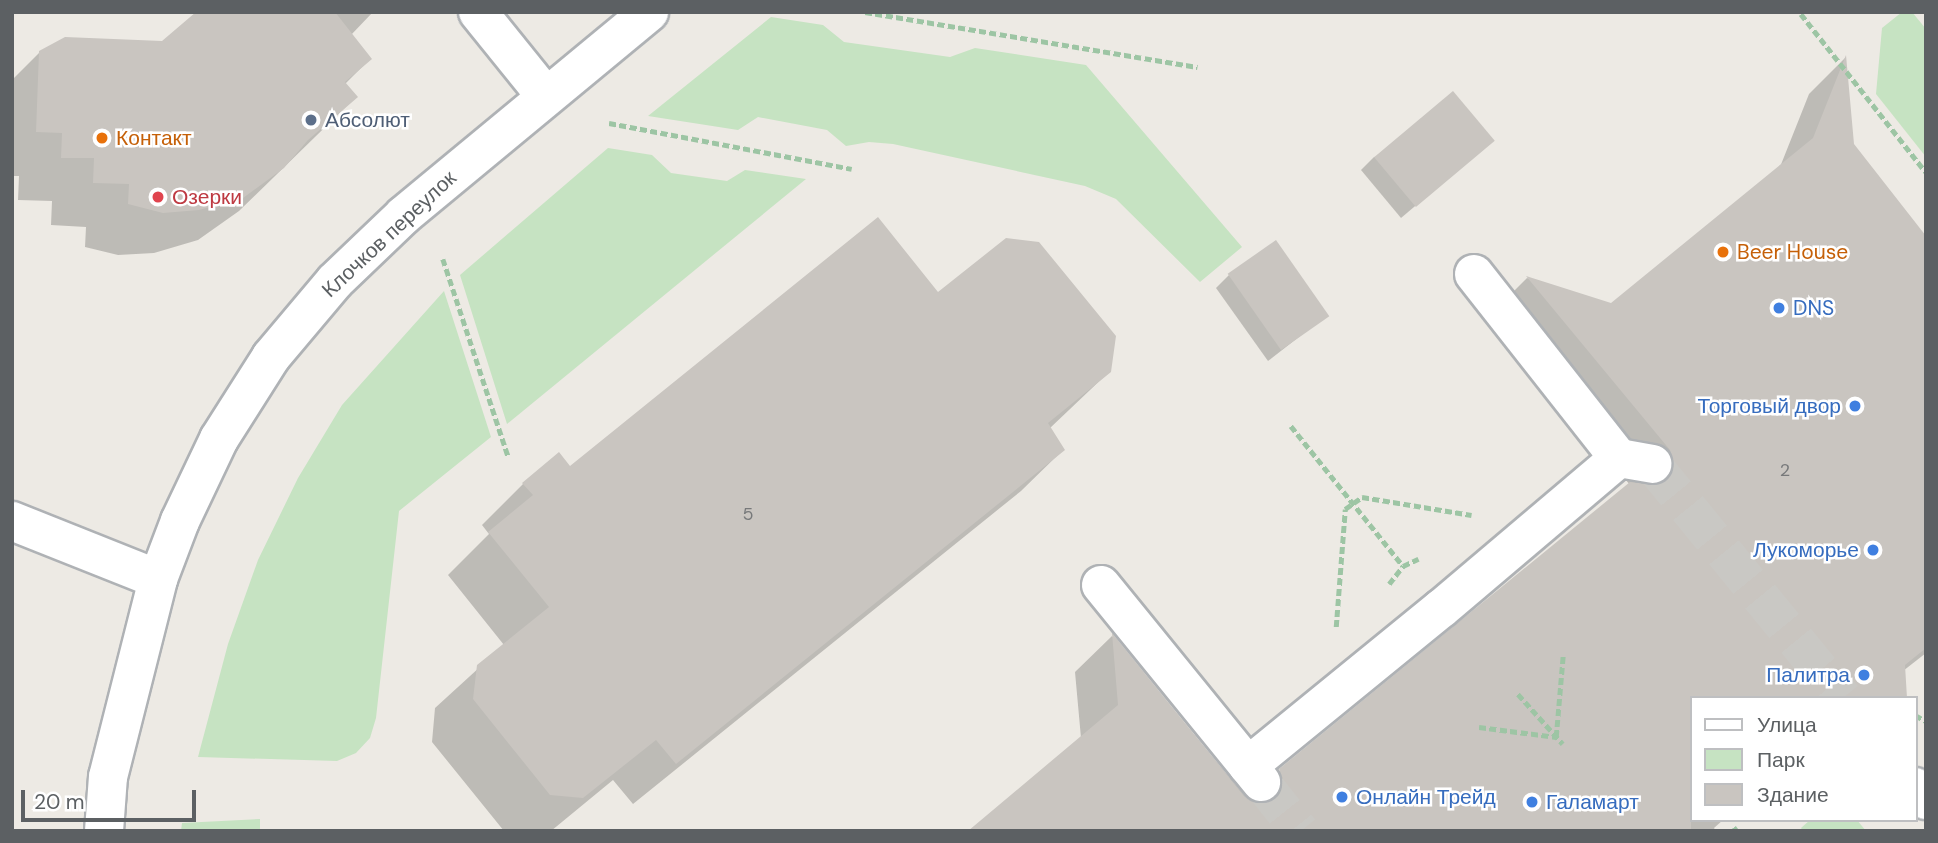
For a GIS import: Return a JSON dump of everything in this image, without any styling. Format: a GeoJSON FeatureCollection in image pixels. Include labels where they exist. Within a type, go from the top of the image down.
{"type":"FeatureCollection","features":[{"type":"Feature","properties":{"kind":"street"},"geometry":{"type":"LineString","coordinates":[[478,12],[545,96]]}},
{"type":"Feature","properties":{"kind":"street","name":"Клочков переулок"},"geometry":{"type":"LineString","coordinates":[[104,831],[108,777],[158,579],[180,521],[219,439],[271,357],[335,281],[404,215],[649,12]]}},
{"type":"Feature","properties":{"kind":"street"},"geometry":{"type":"LineString","coordinates":[[1101,585],[1255,774],[1352,681],[1524,539],[1635,461],[1474,274]]}},
{"type":"Feature","properties":{"kind":"street"},"geometry":{"type":"LineString","coordinates":[[12,521],[158,579]]}},
{"type":"Feature","properties":{"kind":"path"},"geometry":{"type":"LineString","coordinates":[[865,12],[1197,67]]}},
{"type":"Feature","properties":{"kind":"path"},"geometry":{"type":"LineString","coordinates":[[1801,14],[1926,172]]}},
{"type":"Feature","properties":{"kind":"path"},"geometry":{"type":"LineString","coordinates":[[609,123],[852,169]]}},
{"type":"Feature","properties":{"kind":"path"},"geometry":{"type":"LineString","coordinates":[[443,258],[508,456]]}},
{"type":"Feature","properties":{"kind":"path"},"geometry":{"type":"LineString","coordinates":[[1291,426],[1403,566]]}},
{"type":"Feature","properties":{"kind":"path"},"geometry":{"type":"LineString","coordinates":[[1352,681],[1334,658],[1345,509],[1362,497],[1507,521],[1524,539]]}},
{"type":"Feature","properties":{"kind":"path"},"geometry":{"type":"LineString","coordinates":[[1556,737],[1563,655]]}},
{"type":"Feature","properties":{"kind":"path"},"geometry":{"type":"LineString","coordinates":[[1518,694],[1563,744]]}},
{"type":"Feature","properties":{"kind":"path"},"geometry":{"type":"LineString","coordinates":[[1479,727],[1556,737]]}},
{"type":"Feature","properties":{"kind":"green space"},"geometry":{"type":"Polygon","coordinates":[[[1902,12],[1912,12],[1926,29],[1926,157],[1876,94],[1882,28],[1902,12]]]}},
{"type":"Feature","properties":{"kind":"green space"},"geometry":{"type":"Polygon","coordinates":[[[771,17],[823,25],[844,42],[950,57],[975,48],[1086,65],[1242,247],[1200,282],[1116,199],[1085,186],[893,144],[869,142],[846,146],[827,130],[758,117],[738,130],[648,116],[771,17]]]}},
{"type":"Feature","properties":{"kind":"green space"},"geometry":{"type":"Polygon","coordinates":[[[608,148],[652,155],[671,173],[727,181],[745,170],[806,179],[507,424],[460,275],[608,148]]]}},
{"type":"Feature","properties":{"kind":"green space"},"geometry":{"type":"Polygon","coordinates":[[[444,291],[491,437],[399,511],[376,718],[370,738],[356,753],[337,761],[198,757],[228,644],[258,560],[298,478],[342,405],[444,291]]]}},
{"type":"Feature","properties":{"kind":"green space"},"geometry":{"type":"Polygon","coordinates":[[[260,819],[260,831],[181,831],[182,823],[260,819]]]}},
{"type":"Feature","properties":{"kind":"green space"},"geometry":{"type":"Polygon","coordinates":[[[1808,822],[1859,822],[1866,831],[1803,831],[1801,828],[1808,822]]]}},
{"type":"Feature","properties":{"kind":"building"},"geometry":{"type":"Polygon","coordinates":[[[196,12],[335,12],[372,59],[345,82],[358,97],[308,140],[284,168],[243,198],[199,210],[163,213],[128,204],[129,184],[93,183],[94,158],[61,158],[62,133],[36,132],[39,51],[65,37],[162,41],[196,12]]]}},
{"type":"Feature","properties":{"kind":"building"},"geometry":{"type":"Polygon","coordinates":[[[1846,55],[1854,144],[1926,236],[1926,648],[1905,665],[1907,696],[1689,696],[1691,831],[968,831],[1118,705],[1112,633],[1244,796],[1254,803],[1265,803],[1274,799],[1281,790],[1283,779],[1279,769],[1630,482],[1659,485],[1668,479],[1674,467],[1670,450],[1526,276],[1611,303],[1813,138],[1846,55]]]}},
{"type":"Feature","properties":{"kind":"building"},"geometry":{"type":"Polygon","coordinates":[[[1453,91],[1495,141],[1416,207],[1374,157],[1453,91]]]}},
{"type":"Feature","properties":{"kind":"building"},"geometry":{"type":"Polygon","coordinates":[[[878,217],[938,292],[1006,238],[1039,242],[1116,336],[1111,372],[1048,423],[1065,450],[676,764],[656,740],[583,798],[550,795],[473,699],[477,665],[549,607],[488,532],[533,495],[522,483],[559,452],[570,466],[878,217]]]}},
{"type":"Feature","properties":{"kind":"building"},"geometry":{"type":"Polygon","coordinates":[[[1276,240],[1329,316],[1281,350],[1228,274],[1276,240]]]}},
{"type":"Feature","properties":{"kind":"tunnel"},"geometry":{"type":"LineString","coordinates":[[1652,464],[1841,696]]}},
{"type":"Feature","properties":{"kind":"tunnel"},"geometry":{"type":"LineString","coordinates":[[1261,782],[1300,831]]}},
{"type":"Feature","properties":{"kind":"place","name":"Абсолют"},"geometry":{"type":"Point","coordinates":[311,120]}},
{"type":"Feature","properties":{"kind":"place","name":"Контакт"},"geometry":{"type":"Point","coordinates":[102,138]}},
{"type":"Feature","properties":{"kind":"place","name":"Озерки"},"geometry":{"type":"Point","coordinates":[158,197]}},
{"type":"Feature","properties":{"kind":"place","name":"Beer House"},"geometry":{"type":"Point","coordinates":[1723,252]}},
{"type":"Feature","properties":{"kind":"place","name":"DNS"},"geometry":{"type":"Point","coordinates":[1779,308]}},
{"type":"Feature","properties":{"kind":"place","name":"Торговый двор"},"geometry":{"type":"Point","coordinates":[1855,406]}},
{"type":"Feature","properties":{"kind":"place","name":"Лукоморье"},"geometry":{"type":"Point","coordinates":[1873,550]}},
{"type":"Feature","properties":{"kind":"place","name":"Палитра"},"geometry":{"type":"Point","coordinates":[1864,675]}},
{"type":"Feature","properties":{"kind":"place","name":"Онлайн Трейд"},"geometry":{"type":"Point","coordinates":[1342,797]}},
{"type":"Feature","properties":{"kind":"place","name":"Галамарт"},"geometry":{"type":"Point","coordinates":[1532,802]}}]}
